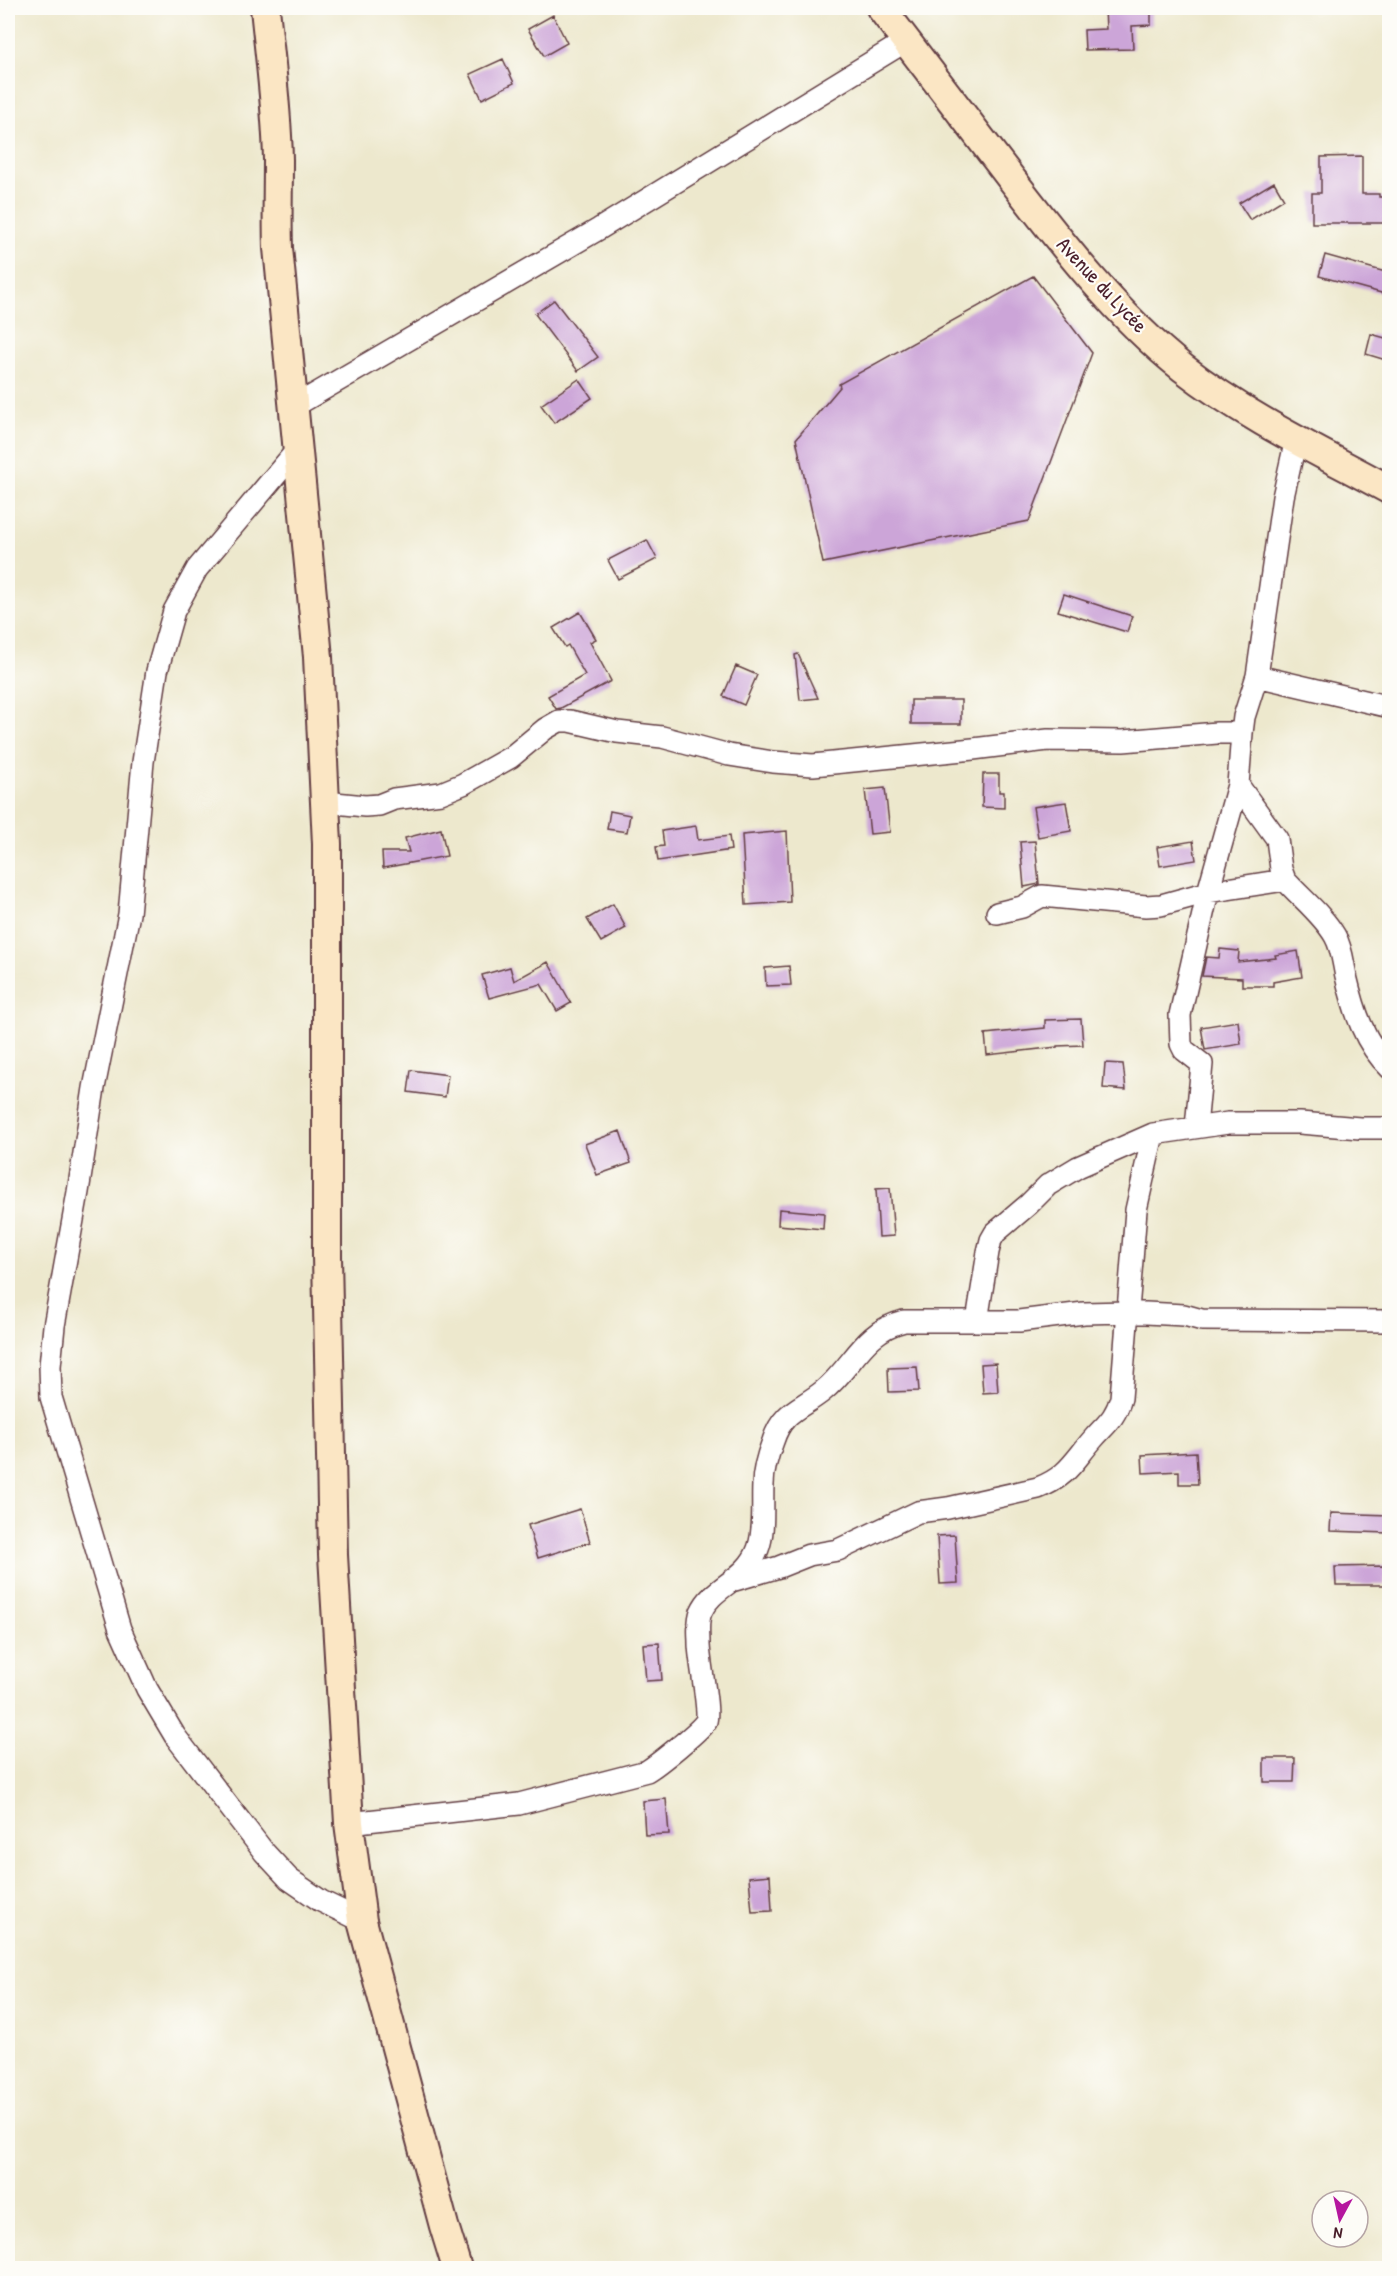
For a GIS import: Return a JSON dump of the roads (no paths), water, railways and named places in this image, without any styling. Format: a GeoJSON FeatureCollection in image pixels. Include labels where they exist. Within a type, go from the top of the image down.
{"type":"FeatureCollection","features":[{"type":"Feature","properties":{"kind":"main road"},"geometry":{"type":"LineString","coordinates":[[265,8],[274,83],[278,160],[276,204],[278,248],[318,657],[327,844],[327,1256],[333,1555],[349,1823],[362,1921],[438,2206],[457,2268]]}},
{"type":"Feature","properties":{"kind":"main road","name":"Avenue du Lycée"},"geometry":{"type":"LineString","coordinates":[[880,8],[1080,266],[1131,319],[1182,367],[1227,400],[1389,490]]}},
{"type":"Feature","properties":{"kind":"street"},"geometry":{"type":"LineString","coordinates":[[293,407],[599,229],[906,41]]}},
{"type":"Feature","properties":{"kind":"street"},"geometry":{"type":"LineString","coordinates":[[1196,1127],[1202,1064],[1184,1050],[1181,1044],[1180,1023],[1208,892],[1238,785],[1244,717],[1257,676],[1283,497],[1296,439]]}},
{"type":"Feature","properties":{"kind":"street"},"geometry":{"type":"LineString","coordinates":[[297,450],[197,569],[174,610],[157,671],[143,762],[129,914],[94,1088],[54,1326],[50,1366],[51,1397],[120,1629],[147,1689],[176,1736],[264,1852],[289,1879],[321,1901],[362,1921]]}},
{"type":"Feature","properties":{"kind":"street"},"geometry":{"type":"LineString","coordinates":[[1257,676],[1389,707]]}},
{"type":"Feature","properties":{"kind":"street"},"geometry":{"type":"LineString","coordinates":[[325,802],[379,805],[394,799],[441,793],[511,758],[545,729],[559,722],[570,721],[617,732],[662,737],[729,755],[803,764],[1048,740],[1123,741],[1242,733]]}},
{"type":"Feature","properties":{"kind":"street"},"geometry":{"type":"LineString","coordinates":[[1238,785],[1277,838],[1281,869],[1285,880],[1335,936],[1353,1008],[1365,1034],[1380,1059],[1389,1068]]}},
{"type":"Feature","properties":{"kind":"street"},"geometry":{"type":"LineString","coordinates":[[998,913],[1022,907],[1042,896],[1146,906],[1161,905],[1208,892],[1285,880]]}},
{"type":"Feature","properties":{"kind":"street"},"geometry":{"type":"LineString","coordinates":[[977,1321],[988,1252],[995,1233],[1048,1185],[1062,1176],[1153,1134],[1196,1127],[1228,1123],[1300,1123],[1389,1128]]}},
{"type":"Feature","properties":{"kind":"street"},"geometry":{"type":"LineString","coordinates":[[735,1580],[809,1555],[838,1550],[918,1512],[948,1508],[1038,1488],[1063,1475],[1073,1466],[1093,1439],[1110,1422],[1118,1410],[1121,1398],[1136,1210],[1153,1134]]}},
{"type":"Feature","properties":{"kind":"street"},"geometry":{"type":"LineString","coordinates":[[349,1823],[519,1804],[647,1771],[656,1766],[706,1720],[707,1711],[699,1658],[698,1623],[706,1603],[744,1573],[759,1548],[763,1483],[772,1441],[780,1423],[792,1411],[823,1391],[869,1340],[882,1329],[904,1321],[1019,1321],[1084,1313],[1127,1312],[1184,1315],[1202,1320],[1389,1321]]}}]}
